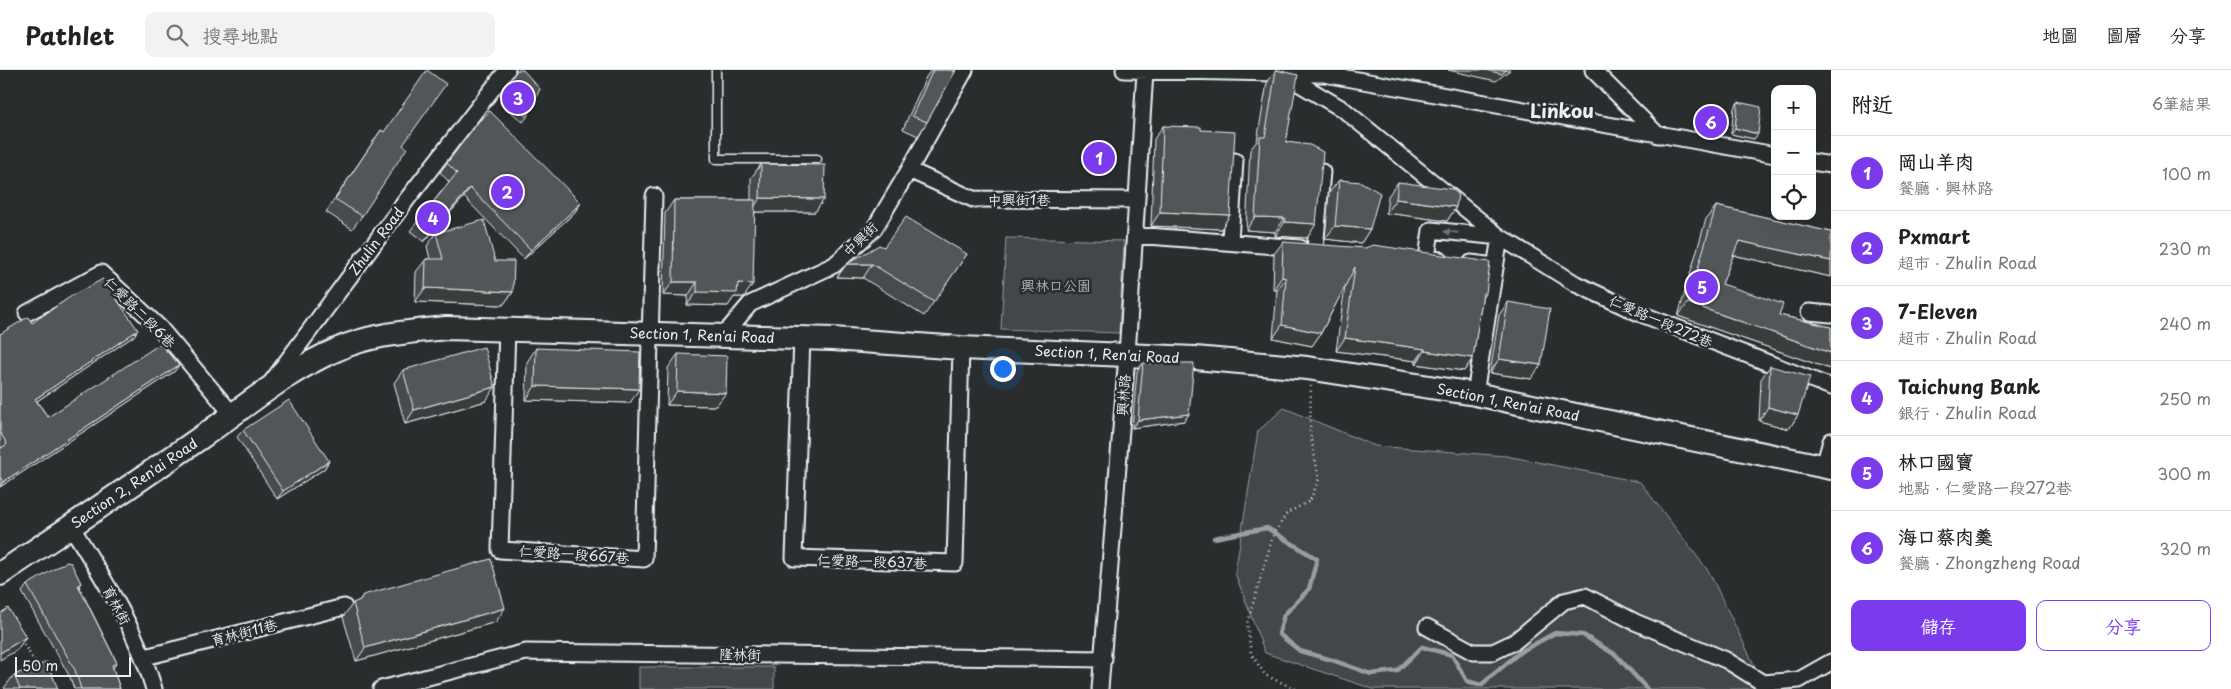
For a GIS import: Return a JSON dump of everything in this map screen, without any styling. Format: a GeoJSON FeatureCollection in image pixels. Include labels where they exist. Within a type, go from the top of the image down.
{"type":"FeatureCollection","features":[{"type":"Feature","properties":{"kind":"main road","name":"Section 1, Ren'ai Road"},"geometry":{"type":"LineString","coordinates":[[266,390],[337,349],[390,334],[446,328],[651,332],[802,338],[961,348],[1126,355],[1312,369],[1474,394],[1827,467]]}},
{"type":"Feature","properties":{"kind":"main road","name":"Section 2, Ren'ai Road"},"geometry":{"type":"LineString","coordinates":[[0,574],[233,415],[266,390]]}},
{"type":"Feature","properties":{"kind":"street","name":"Zhulin Road"},"geometry":{"type":"LineString","coordinates":[[266,390],[408,198],[507,70]]}},
{"type":"Feature","properties":{"kind":"street","name":"中興街"},"geometry":{"type":"LineString","coordinates":[[723,336],[750,304],[834,265],[874,229],[965,70]]}},
{"type":"Feature","properties":{"kind":"street"},"geometry":{"type":"LineString","coordinates":[[1124,70],[1145,72],[1280,72],[1324,74],[1771,154]]}},
{"type":"Feature","properties":{"kind":"street"},"geometry":{"type":"LineString","coordinates":[[1593,70],[1658,135]]}},
{"type":"Feature","properties":{"kind":"street","name":"興林路"},"geometry":{"type":"LineString","coordinates":[[1100,689],[1104,658],[1135,235],[1145,72]]}},
{"type":"Feature","properties":{"kind":"street","name":"仁愛路一段272巷"},"geometry":{"type":"LineString","coordinates":[[1280,72],[1344,110],[1500,237],[1576,284],[1658,321],[1831,387]]}},
{"type":"Feature","properties":{"kind":"street"},"geometry":{"type":"LineString","coordinates":[[1230,241],[1234,162]]}},
{"type":"Feature","properties":{"kind":"street"},"geometry":{"type":"LineString","coordinates":[[1816,163],[1831,165]]}},
{"type":"Feature","properties":{"kind":"street","name":"中興街1巷"},"geometry":{"type":"LineString","coordinates":[[909,170],[973,199],[1136,200]]}},
{"type":"Feature","properties":{"kind":"street"},"geometry":{"type":"LineString","coordinates":[[1316,249],[1322,172]]}},
{"type":"Feature","properties":{"kind":"street"},"geometry":{"type":"LineString","coordinates":[[651,332],[654,196]]}},
{"type":"Feature","properties":{"kind":"street"},"geometry":{"type":"LineString","coordinates":[[1474,394],[1500,237],[1431,230],[1427,258],[1495,266]]}},
{"type":"Feature","properties":{"kind":"street"},"geometry":{"type":"LineString","coordinates":[[1135,235],[1332,250]]}},
{"type":"Feature","properties":{"kind":"street","name":"仁愛路二段6巷"},"geometry":{"type":"LineString","coordinates":[[27,313],[102,273],[160,328],[233,415]]}},
{"type":"Feature","properties":{"kind":"street"},"geometry":{"type":"LineString","coordinates":[[1809,312],[1831,314]]}},
{"type":"Feature","properties":{"kind":"street","name":"仁愛路一段667巷"},"geometry":{"type":"LineString","coordinates":[[507,328],[500,550],[644,559],[651,332]]}},
{"type":"Feature","properties":{"kind":"street","name":"仁愛路一段637巷"},"geometry":{"type":"LineString","coordinates":[[802,338],[794,558],[955,563],[961,348]]}},
{"type":"Feature","properties":{"kind":"street"},"geometry":{"type":"LineString","coordinates":[[1827,467],[1831,441]]}},
{"type":"Feature","properties":{"kind":"street","name":"育林街"},"geometry":{"type":"LineString","coordinates":[[71,526],[112,594],[144,658],[154,689]]}},
{"type":"Feature","properties":{"kind":"street"},"geometry":{"type":"LineString","coordinates":[[1427,627],[1473,652],[1493,652],[1514,642],[1564,601],[1585,596],[1635,622],[1726,660],[1763,683],[1799,680],[1831,662]]}},
{"type":"Feature","properties":{"kind":"street","name":"育林街11巷"},"geometry":{"type":"LineString","coordinates":[[144,658],[344,607]]}},
{"type":"Feature","properties":{"kind":"street","name":"隆林街"},"geometry":{"type":"LineString","coordinates":[[381,689],[526,652],[1104,658]]}},
{"type":"Feature","properties":{"kind":"lane"},"geometry":{"type":"LineString","coordinates":[[716,70],[716,159],[817,159]]}},
{"type":"Feature","properties":{"kind":"path"},"geometry":{"type":"LineString","coordinates":[[1295,689],[1265,675],[1251,653],[1246,624],[1273,536],[1288,513],[1310,501],[1320,479],[1310,432],[1312,369]]}},
{"type":"Feature","properties":{"kind":"path"},"geometry":{"type":"LineString","coordinates":[[0,607],[9,622]]}},
{"type":"Feature","properties":{"kind":"path"},"geometry":{"type":"LineString","coordinates":[[19,637],[42,674]]}},
{"type":"Feature","properties":{"kind":"green space","name":"興林口公園"},"geometry":{"type":"Polygon","coordinates":[[[1006,238],[1124,241],[1119,333],[1001,329],[1006,238]]]}},
{"type":"Feature","properties":{"kind":"green space"},"geometry":{"type":"Polygon","coordinates":[[[1284,408],[1375,446],[1506,456],[1640,482],[1709,572],[1766,689],[1373,689],[1265,653],[1235,573],[1258,431],[1284,408]]]}},
{"type":"Feature","properties":{"kind":"green space"},"geometry":{"type":"Polygon","coordinates":[[[639,667],[774,667],[774,689],[639,689],[639,667]]]}},
{"type":"Feature","properties":{"kind":"building"},"geometry":{"type":"Polygon","coordinates":[[[427,70],[446,84],[403,145],[407,148],[362,216],[335,199],[381,130],[384,132],[427,70]]]}},
{"type":"Feature","properties":{"kind":"building"},"geometry":{"type":"Polygon","coordinates":[[[517,70],[523,70],[540,89],[527,117],[504,98],[510,81],[517,70]]]}},
{"type":"Feature","properties":{"kind":"building"},"geometry":{"type":"Polygon","coordinates":[[[933,70],[950,70],[955,72],[927,122],[912,116],[933,70]]]}},
{"type":"Feature","properties":{"kind":"building"},"geometry":{"type":"Polygon","coordinates":[[[1276,70],[1298,75],[1286,142],[1310,145],[1323,152],[1316,224],[1285,222],[1285,218],[1255,217],[1260,137],[1265,137],[1276,70]]]}},
{"type":"Feature","properties":{"kind":"building"},"geometry":{"type":"Polygon","coordinates":[[[1486,70],[1506,70],[1502,74],[1486,70]]]}},
{"type":"Feature","properties":{"kind":"building"},"geometry":{"type":"Polygon","coordinates":[[[1738,102],[1761,107],[1758,134],[1735,128],[1738,102]]]}},
{"type":"Feature","properties":{"kind":"building"},"geometry":{"type":"Polygon","coordinates":[[[490,111],[581,203],[531,250],[470,188],[431,233],[417,222],[457,173],[447,163],[479,121],[490,111]]]}},
{"type":"Feature","properties":{"kind":"building"},"geometry":{"type":"Polygon","coordinates":[[[1163,126],[1201,127],[1201,130],[1235,132],[1230,215],[1160,212],[1163,126]]]}},
{"type":"Feature","properties":{"kind":"building"},"geometry":{"type":"Polygon","coordinates":[[[761,164],[825,165],[824,199],[760,198],[761,164]]]}},
{"type":"Feature","properties":{"kind":"building"},"geometry":{"type":"Polygon","coordinates":[[[1339,180],[1361,182],[1380,193],[1370,229],[1335,226],[1339,180]]]}},
{"type":"Feature","properties":{"kind":"building"},"geometry":{"type":"Polygon","coordinates":[[[1398,182],[1452,189],[1458,194],[1456,207],[1396,199],[1398,182]]]}},
{"type":"Feature","properties":{"kind":"building"},"geometry":{"type":"Polygon","coordinates":[[[674,200],[755,200],[753,284],[738,283],[737,293],[697,292],[697,282],[673,282],[674,200]]]}},
{"type":"Feature","properties":{"kind":"building"},"geometry":{"type":"Polygon","coordinates":[[[1716,206],[1771,218],[1771,220],[1831,232],[1831,261],[1739,241],[1722,284],[1783,304],[1779,315],[1831,327],[1831,353],[1688,303],[1716,206]]]}},
{"type":"Feature","properties":{"kind":"building"},"geometry":{"type":"Polygon","coordinates":[[[906,217],[967,254],[934,302],[872,264],[847,264],[879,245],[884,247],[906,217]]]}},
{"type":"Feature","properties":{"kind":"building"},"geometry":{"type":"Polygon","coordinates":[[[484,220],[495,261],[514,261],[513,292],[425,288],[426,259],[443,259],[436,233],[484,220]]]}},
{"type":"Feature","properties":{"kind":"building"},"geometry":{"type":"Polygon","coordinates":[[[1283,242],[1365,248],[1373,245],[1490,262],[1473,358],[1345,338],[1355,267],[1321,333],[1282,325],[1286,278],[1282,277],[1283,242]]]}},
{"type":"Feature","properties":{"kind":"building"},"geometry":{"type":"Polygon","coordinates":[[[103,279],[138,330],[35,399],[48,417],[160,344],[179,365],[3,482],[0,477],[0,449],[7,444],[0,432],[0,334],[28,317],[32,323],[73,295],[103,279]]]}},
{"type":"Feature","properties":{"kind":"building"},"geometry":{"type":"Polygon","coordinates":[[[1508,302],[1550,309],[1541,365],[1499,359],[1508,302]]]}},
{"type":"Feature","properties":{"kind":"building"},"geometry":{"type":"Polygon","coordinates":[[[484,347],[495,387],[414,410],[403,370],[484,347]]]}},
{"type":"Feature","properties":{"kind":"building"},"geometry":{"type":"Polygon","coordinates":[[[536,348],[640,352],[639,389],[535,386],[536,348]]]}},
{"type":"Feature","properties":{"kind":"building"},"geometry":{"type":"Polygon","coordinates":[[[678,354],[727,356],[726,393],[677,391],[678,354]]]}},
{"type":"Feature","properties":{"kind":"building"},"geometry":{"type":"Polygon","coordinates":[[[1143,363],[1194,363],[1189,414],[1138,420],[1143,363]]]}},
{"type":"Feature","properties":{"kind":"building"},"geometry":{"type":"Polygon","coordinates":[[[1770,366],[1810,377],[1798,415],[1768,407],[1770,366]]]}},
{"type":"Feature","properties":{"kind":"building"},"geometry":{"type":"Polygon","coordinates":[[[289,400],[329,461],[283,491],[243,430],[289,400]]]}},
{"type":"Feature","properties":{"kind":"building"},"geometry":{"type":"Polygon","coordinates":[[[491,559],[505,608],[365,648],[353,603],[360,600],[363,595],[491,559]]]}},
{"type":"Feature","properties":{"kind":"building"},"geometry":{"type":"Polygon","coordinates":[[[66,562],[71,563],[81,583],[78,585],[117,663],[112,665],[120,689],[81,689],[75,670],[27,585],[66,562]]]}},
{"type":"Feature","properties":{"kind":"building"},"geometry":{"type":"Polygon","coordinates":[[[8,608],[26,637],[0,653],[0,614],[8,608]]]}},
{"type":"Feature","properties":{"kind":"building"},"geometry":{"type":"Polygon","coordinates":[[[47,662],[58,689],[20,689],[14,675],[47,662]]]}},
{"type":"Feature","properties":{"kind":"waterway"},"geometry":{"type":"LineString","coordinates":[[1214,538],[1267,528],[1317,559],[1309,589],[1284,615],[1279,634],[1300,651],[1371,674],[1397,671],[1422,647],[1452,655],[1467,681],[1481,685],[1520,652],[1555,633],[1583,635],[1616,655],[1647,689]]}},
{"type":"Feature","properties":{"kind":"place","name":"7-Eleven"},"geometry":{"type":"Point","coordinates":[518,98]}},
{"type":"Feature","properties":{"kind":"place","name":"海口蔡肉羹"},"geometry":{"type":"Point","coordinates":[1711,122]}},
{"type":"Feature","properties":{"kind":"place","name":"岡山羊肉"},"geometry":{"type":"Point","coordinates":[1099,158]}},
{"type":"Feature","properties":{"kind":"place","name":"Pxmart"},"geometry":{"type":"Point","coordinates":[507,192]}},
{"type":"Feature","properties":{"kind":"place","name":"Taichung Bank"},"geometry":{"type":"Point","coordinates":[433,218]}},
{"type":"Feature","properties":{"kind":"place","name":"林口國寶"},"geometry":{"type":"Point","coordinates":[1702,287]}},
{"type":"Feature","properties":{"kind":"district","name":"Linkou"},"geometry":{"type":"Point","coordinates":[1562,110]}}]}
